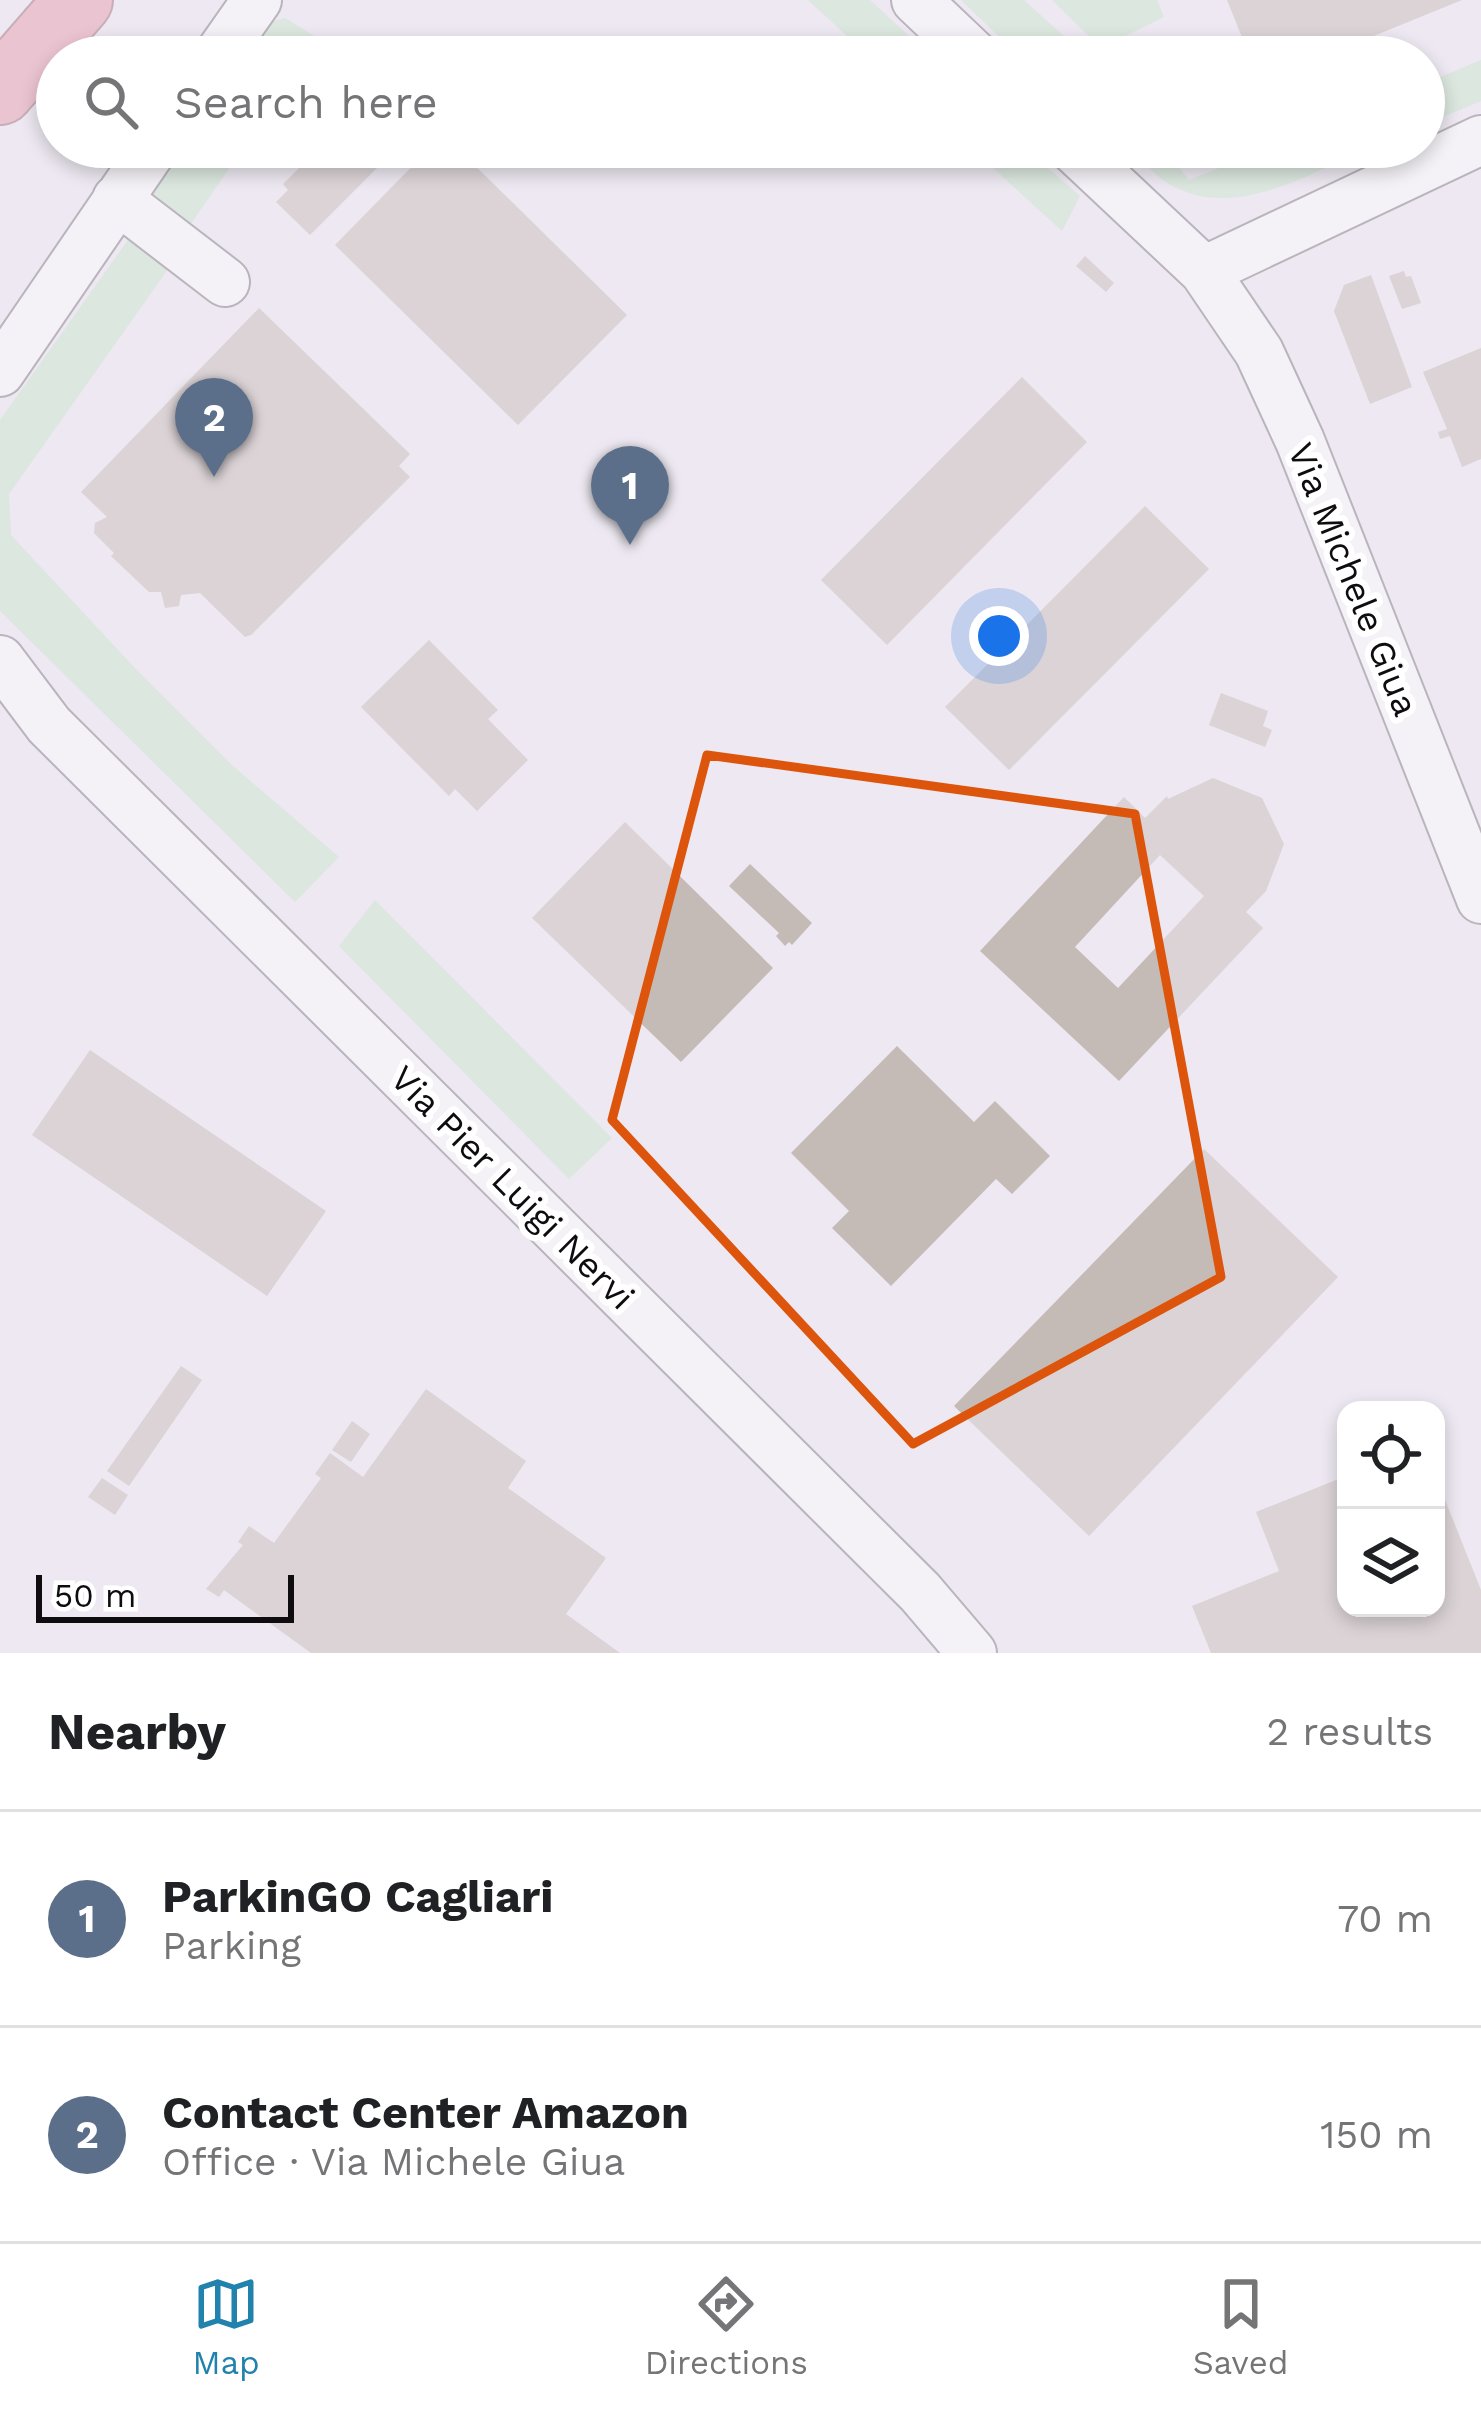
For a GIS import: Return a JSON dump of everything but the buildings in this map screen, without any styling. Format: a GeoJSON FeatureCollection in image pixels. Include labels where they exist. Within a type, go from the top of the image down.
{"type":"FeatureCollection","features":[{"type":"Feature","properties":{"kind":"highway"},"geometry":{"type":"LineString","coordinates":[[45,36],[79,0]]}},
{"type":"Feature","properties":{"kind":"highway"},"geometry":{"type":"LineString","coordinates":[[4,80],[36,46]]}},
{"type":"Feature","properties":{"kind":"street"},"geometry":{"type":"LineString","coordinates":[[232,36],[257,0]]}},
{"type":"Feature","properties":{"kind":"street"},"geometry":{"type":"LineString","coordinates":[[916,0],[954,36]]}},
{"type":"Feature","properties":{"kind":"street"},"geometry":{"type":"LineString","coordinates":[[1445,157],[1481,140]]}},
{"type":"Feature","properties":{"kind":"street"},"geometry":{"type":"LineString","coordinates":[[0,372],[139,168]]}},
{"type":"Feature","properties":{"kind":"street","name":"Via Michele Giua"},"geometry":{"type":"LineString","coordinates":[[1094,168],[1204,271],[1258,352],[1300,441],[1481,899]]}},
{"type":"Feature","properties":{"kind":"street"},"geometry":{"type":"LineString","coordinates":[[1204,271],[1422,168]]}},
{"type":"Feature","properties":{"kind":"street"},"geometry":{"type":"LineString","coordinates":[[117,199],[225,282]]}},
{"type":"Feature","properties":{"kind":"street","name":"Via Pier Luigi Nervi"},"geometry":{"type":"LineString","coordinates":[[0,660],[49,725],[920,1592],[972,1653]]}},
{"type":"Feature","properties":{"kind":"street","name":"Via Pier Luigi Nervi"},"geometry":{"type":"LineString","coordinates":[[0,698],[49,725]]}},
{"type":"Feature","properties":{"kind":"highlighted area"},"geometry":{"type":"Polygon","coordinates":[[[707,755],[1135,814],[1221,1277],[913,1444],[612,1120],[707,755]]]}},
{"type":"Feature","properties":{"kind":"green space"},"geometry":{"type":"Polygon","coordinates":[[[808,0],[870,0],[909,36],[847,36],[808,0]]]}},
{"type":"Feature","properties":{"kind":"green space"},"geometry":{"type":"Polygon","coordinates":[[[961,0],[1024,0],[1064,36],[998,36],[961,0]]]}},
{"type":"Feature","properties":{"kind":"green space"},"geometry":{"type":"Polygon","coordinates":[[[1052,0],[1157,0],[1164,17],[1125,36],[1089,36],[1052,0]]]}},
{"type":"Feature","properties":{"kind":"green space"},"geometry":{"type":"Polygon","coordinates":[[[285,18],[314,36],[261,36],[271,22],[285,18]]]}},
{"type":"Feature","properties":{"kind":"green space"},"geometry":{"type":"Polygon","coordinates":[[[1481,60],[1481,101],[1445,116],[1445,75],[1481,60]]]}},
{"type":"Feature","properties":{"kind":"green space"},"geometry":{"type":"Polygon","coordinates":[[[170,168],[230,168],[186,231],[146,203],[170,168]]]}},
{"type":"Feature","properties":{"kind":"green space"},"geometry":{"type":"Polygon","coordinates":[[[993,168],[1048,168],[1080,196],[1062,231],[993,168]]]}},
{"type":"Feature","properties":{"kind":"green space"},"geometry":{"type":"Polygon","coordinates":[[[1149,168],[1180,168],[1189,180],[1218,168],[1325,168],[1272,190],[1220,198],[1194,194],[1149,168]]]}},
{"type":"Feature","properties":{"kind":"green space"},"geometry":{"type":"Polygon","coordinates":[[[133,233],[171,265],[9,494],[11,535],[233,766],[339,857],[295,902],[0,611],[0,420],[133,233]]]}},
{"type":"Feature","properties":{"kind":"green space"},"geometry":{"type":"Polygon","coordinates":[[[375,900],[612,1138],[569,1179],[339,946],[375,900]]]}},
{"type":"Feature","properties":{"kind":"place","name":"Contact Center Amazon"},"geometry":{"type":"Point","coordinates":[214,477]}},
{"type":"Feature","properties":{"kind":"place","name":"ParkinGO Cagliari"},"geometry":{"type":"Point","coordinates":[630,545]}}]}
